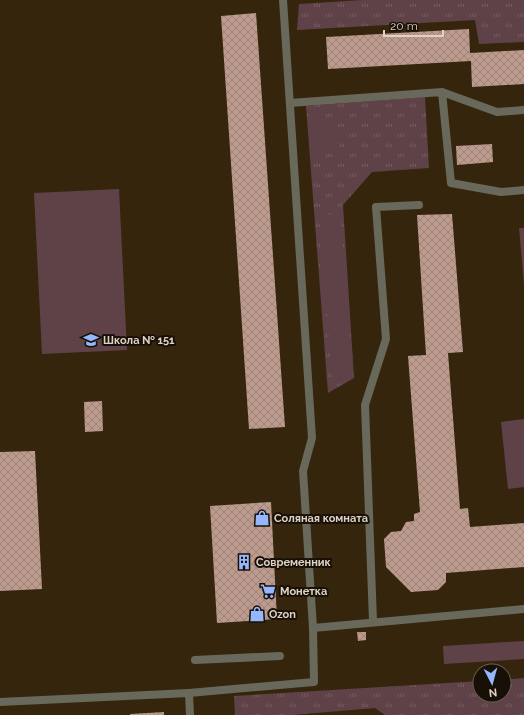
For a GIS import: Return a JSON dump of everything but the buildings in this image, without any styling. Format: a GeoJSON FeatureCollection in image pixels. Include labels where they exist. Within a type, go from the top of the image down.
{"type":"FeatureCollection","features":[{"type":"Feature","properties":{"kind":"street"},"geometry":{"type":"LineString","coordinates":[[0,702],[189,693],[314,682],[313,628],[303,471],[312,438],[283,0]]}},
{"type":"Feature","properties":{"kind":"street"},"geometry":{"type":"LineString","coordinates":[[290,103],[442,92],[497,112],[524,110]]}},
{"type":"Feature","properties":{"kind":"street"},"geometry":{"type":"LineString","coordinates":[[442,92],[451,182],[501,192],[524,190]]}},
{"type":"Feature","properties":{"kind":"street"},"geometry":{"type":"LineString","coordinates":[[373,621],[366,404],[386,339],[376,207],[419,205]]}},
{"type":"Feature","properties":{"kind":"street"},"geometry":{"type":"LineString","coordinates":[[313,628],[373,621],[524,608]]}},
{"type":"Feature","properties":{"kind":"street"},"geometry":{"type":"LineString","coordinates":[[195,660],[280,656]]}},
{"type":"Feature","properties":{"kind":"street"},"geometry":{"type":"LineString","coordinates":[[189,693],[190,715]]}},
{"type":"Feature","properties":{"kind":"green space"},"geometry":{"type":"Polygon","coordinates":[[[362,0],[524,0],[524,42],[479,44],[475,20],[297,30],[299,4],[362,0]]]}},
{"type":"Feature","properties":{"kind":"green space"},"geometry":{"type":"Polygon","coordinates":[[[425,97],[429,168],[372,172],[343,205],[354,378],[328,393],[306,106],[425,97]]]}},
{"type":"Feature","properties":{"kind":"green space"},"geometry":{"type":"Polygon","coordinates":[[[337,122],[340,153],[311,155],[309,124],[337,122]]]}},
{"type":"Feature","properties":{"kind":"green space"},"geometry":{"type":"Polygon","coordinates":[[[119,189],[127,350],[42,354],[34,193],[119,189]]]}},
{"type":"Feature","properties":{"kind":"green space"},"geometry":{"type":"Polygon","coordinates":[[[340,214],[353,377],[332,378],[319,215],[340,214]]]}},
{"type":"Feature","properties":{"kind":"green space"},"geometry":{"type":"Polygon","coordinates":[[[519,228],[524,228],[524,284],[519,228]]]}},
{"type":"Feature","properties":{"kind":"green space"},"geometry":{"type":"Polygon","coordinates":[[[524,419],[524,487],[508,489],[501,422],[524,419]]]}},
{"type":"Feature","properties":{"kind":"green space"},"geometry":{"type":"Polygon","coordinates":[[[524,641],[524,659],[444,664],[443,646],[524,641]]]}},
{"type":"Feature","properties":{"kind":"green space"},"geometry":{"type":"Polygon","coordinates":[[[524,678],[524,715],[385,715],[375,708],[292,715],[235,715],[234,696],[472,681],[472,703],[512,703],[512,679],[524,678]]]}},
{"type":"Feature","properties":{"kind":"place","name":"Школа № 151"},"geometry":{"type":"Point","coordinates":[91,340]}},
{"type":"Feature","properties":{"kind":"place","name":"Соляная комната"},"geometry":{"type":"Point","coordinates":[262,518]}},
{"type":"Feature","properties":{"kind":"place","name":"Современник"},"geometry":{"type":"Point","coordinates":[244,562]}},
{"type":"Feature","properties":{"kind":"place","name":"Монетка"},"geometry":{"type":"Point","coordinates":[268,591]}},
{"type":"Feature","properties":{"kind":"place","name":"Ozon"},"geometry":{"type":"Point","coordinates":[257,614]}}]}
